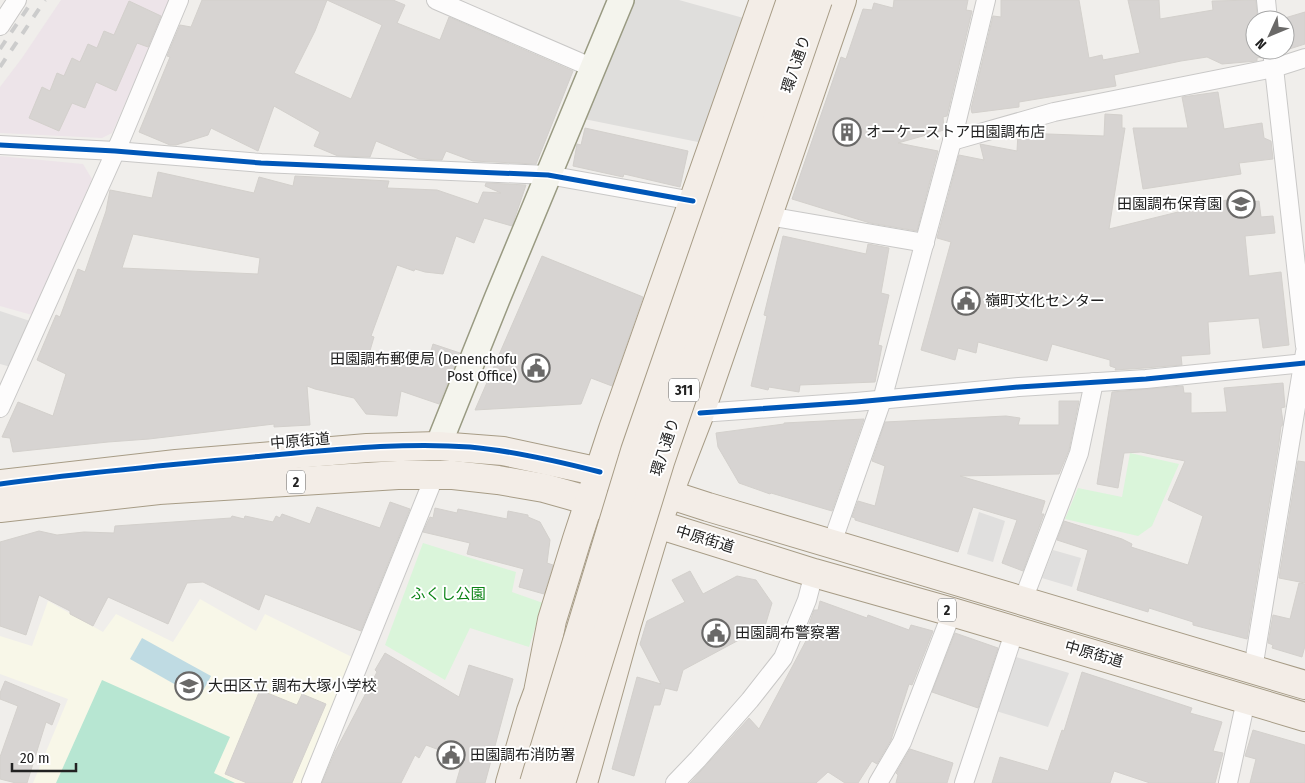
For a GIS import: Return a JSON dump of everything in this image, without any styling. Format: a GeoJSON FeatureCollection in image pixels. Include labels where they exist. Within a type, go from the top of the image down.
{"type":"FeatureCollection","features":[{"type":"Feature","properties":{"kind":"main road"},"geometry":{"type":"LineString","coordinates":[[510,783],[538,692],[552,620],[613,429],[764,0]]}},
{"type":"Feature","properties":{"kind":"main road","name":"環八通り"},"geometry":{"type":"LineString","coordinates":[[534,783],[635,451],[791,0]]}},
{"type":"Feature","properties":{"kind":"main road","name":"環八通り"},"geometry":{"type":"LineString","coordinates":[[560,783],[660,462],[818,0]]}},
{"type":"Feature","properties":{"kind":"main road"},"geometry":{"type":"LineString","coordinates":[[583,783],[626,624],[657,524],[700,414],[842,0]]}},
{"type":"Feature","properties":{"kind":"main road","name":"中原街道"},"geometry":{"type":"LineString","coordinates":[[0,484],[223,460],[367,448],[438,446],[503,451],[600,472],[669,495],[1305,685]]}},
{"type":"Feature","properties":{"kind":"main road","name":"中原街道"},"geometry":{"type":"LineString","coordinates":[[0,508],[169,489],[398,475],[452,474],[498,480],[544,488],[590,501],[657,524],[814,572],[1015,630],[1305,718]]}},
{"type":"Feature","properties":{"kind":"main road"},"geometry":{"type":"LineString","coordinates":[[538,692],[603,712]]}},
{"type":"Feature","properties":{"kind":"street"},"geometry":{"type":"LineString","coordinates":[[0,26],[17,0]]}},
{"type":"Feature","properties":{"kind":"street"},"geometry":{"type":"LineString","coordinates":[[0,408],[115,151],[179,0]]}},
{"type":"Feature","properties":{"kind":"street"},"geometry":{"type":"LineString","coordinates":[[436,0],[593,68]]}},
{"type":"Feature","properties":{"kind":"street"},"geometry":{"type":"LineString","coordinates":[[438,446],[621,0]]}},
{"type":"Feature","properties":{"kind":"street"},"geometry":{"type":"LineString","coordinates":[[832,543],[882,400],[952,140],[986,0]]}},
{"type":"Feature","properties":{"kind":"street"},"geometry":{"type":"LineString","coordinates":[[952,140],[1054,112],[1274,68],[1305,58]]}},
{"type":"Feature","properties":{"kind":"street"},"geometry":{"type":"LineString","coordinates":[[1273,60],[1305,346]]}},
{"type":"Feature","properties":{"kind":"street"},"geometry":{"type":"LineString","coordinates":[[0,145],[115,151],[261,163],[548,175],[693,202]]}},
{"type":"Feature","properties":{"kind":"street"},"geometry":{"type":"LineString","coordinates":[[768,216],[925,243]]}},
{"type":"Feature","properties":{"kind":"street"},"geometry":{"type":"LineString","coordinates":[[700,414],[1019,387],[1215,374],[1305,359],[1253,669]]}},
{"type":"Feature","properties":{"kind":"street"},"geometry":{"type":"LineString","coordinates":[[1023,600],[1079,453],[1094,382]]}},
{"type":"Feature","properties":{"kind":"street"},"geometry":{"type":"LineString","coordinates":[[311,783],[436,475]]}},
{"type":"Feature","properties":{"kind":"street"},"geometry":{"type":"LineString","coordinates":[[675,783],[744,707],[783,658],[807,600],[814,572]]}},
{"type":"Feature","properties":{"kind":"street"},"geometry":{"type":"LineString","coordinates":[[878,783],[902,742],[952,612]]}},
{"type":"Feature","properties":{"kind":"street"},"geometry":{"type":"LineString","coordinates":[[964,783],[1015,630]]}},
{"type":"Feature","properties":{"kind":"street"},"geometry":{"type":"LineString","coordinates":[[1228,783],[1246,700]]}},
{"type":"Feature","properties":{"kind":"shaded area"},"geometry":{"type":"Polygon","coordinates":[[[61,0],[171,0],[112,133],[102,138],[0,133],[0,87],[61,0]]]}},
{"type":"Feature","properties":{"kind":"shaded area"},"geometry":{"type":"Polygon","coordinates":[[[631,0],[679,0],[747,19],[703,143],[584,119],[631,0]]]}},
{"type":"Feature","properties":{"kind":"shaded area"},"geometry":{"type":"Polygon","coordinates":[[[0,156],[83,164],[92,179],[32,315],[0,306],[0,156]]]}},
{"type":"Feature","properties":{"kind":"shaded area"},"geometry":{"type":"Polygon","coordinates":[[[0,311],[30,321],[11,367],[0,364],[0,311]]]}},
{"type":"Feature","properties":{"kind":"shaded area"},"geometry":{"type":"Polygon","coordinates":[[[979,512],[1005,521],[993,562],[967,554],[979,512]]]}},
{"type":"Feature","properties":{"kind":"shaded area"},"geometry":{"type":"Polygon","coordinates":[[[1053,550],[1081,558],[1072,587],[1042,578],[1053,550]]]}},
{"type":"Feature","properties":{"kind":"shaded area","name":"大田区立 調布大塚小学校"},"geometry":{"type":"Polygon","coordinates":[[[200,599],[256,631],[265,614],[356,659],[304,783],[33,783],[68,699],[0,674],[0,636],[32,646],[48,601],[103,632],[116,614],[173,642],[200,599]]]}},
{"type":"Feature","properties":{"kind":"shaded area"},"geometry":{"type":"Polygon","coordinates":[[[1016,657],[1069,673],[1048,727],[996,711],[1016,657]]]}},
{"type":"Feature","properties":{"kind":"green space"},"geometry":{"type":"Polygon","coordinates":[[[1130,453],[1179,464],[1152,526],[1138,536],[1065,519],[1078,488],[1122,497],[1130,453]]]}},
{"type":"Feature","properties":{"kind":"green space","name":"ふくし公園"},"geometry":{"type":"Polygon","coordinates":[[[423,543],[516,572],[512,592],[543,603],[529,647],[470,628],[445,680],[385,645],[423,543]]]}},
{"type":"Feature","properties":{"kind":"green space"},"geometry":{"type":"Polygon","coordinates":[[[102,680],[230,737],[214,773],[235,783],[56,783],[102,680]]]}},
{"type":"Feature","properties":{"kind":"water"},"geometry":{"type":"Polygon","coordinates":[[[142,638],[211,676],[199,698],[130,659],[142,638]]]}},
{"type":"Feature","properties":{"kind":"building"},"geometry":{"type":"Polygon","coordinates":[[[202,0],[327,0],[393,0],[405,5],[397,23],[440,40],[449,17],[573,71],[536,164],[473,161],[446,151],[442,160],[419,159],[376,141],[370,157],[338,156],[314,146],[320,132],[274,106],[258,151],[211,128],[208,135],[176,145],[170,145],[139,132],[170,57],[167,56],[180,25],[191,27],[202,0]],[[327,0],[315,31],[294,73],[351,99],[382,25],[327,0]]]}},
{"type":"Feature","properties":{"kind":"building"},"geometry":{"type":"Polygon","coordinates":[[[894,0],[968,0],[966,10],[972,11],[947,116],[943,117],[944,130],[898,143],[938,151],[917,231],[870,223],[792,199],[841,57],[846,59],[863,9],[872,10],[874,3],[893,8],[894,0]]]}},
{"type":"Feature","properties":{"kind":"building"},"geometry":{"type":"Polygon","coordinates":[[[1001,0],[1079,0],[1089,58],[1102,55],[1103,60],[1140,53],[1128,0],[1159,0],[1160,19],[1213,10],[1212,1],[1256,0],[1256,10],[1245,10],[1245,60],[1257,61],[1222,64],[1207,57],[1181,61],[1114,75],[1116,86],[1019,102],[1019,107],[972,113],[971,109],[993,16],[1001,17],[1001,0]]]}},
{"type":"Feature","properties":{"kind":"building"},"geometry":{"type":"Polygon","coordinates":[[[129,1],[161,16],[148,47],[137,43],[116,91],[96,82],[85,108],[72,103],[59,131],[29,118],[42,87],[50,91],[57,73],[64,76],[72,58],[80,62],[88,44],[97,48],[104,31],[114,35],[129,1]]]}},
{"type":"Feature","properties":{"kind":"building"},"geometry":{"type":"Polygon","coordinates":[[[1305,12],[1305,44],[1295,47],[1295,15],[1305,12]]]}},
{"type":"Feature","properties":{"kind":"building"},"geometry":{"type":"Polygon","coordinates":[[[1218,92],[1224,129],[1262,123],[1264,138],[1271,141],[1273,159],[1239,163],[1241,174],[1143,189],[1133,128],[1188,128],[1182,97],[1218,92]]]}},
{"type":"Feature","properties":{"kind":"building"},"geometry":{"type":"Polygon","coordinates":[[[1105,114],[1122,115],[1122,128],[1125,128],[1109,229],[1243,196],[1244,203],[1259,201],[1261,217],[1273,216],[1275,233],[1245,236],[1249,276],[1281,272],[1289,345],[1263,348],[1259,318],[1208,322],[1210,354],[1181,356],[1182,365],[1115,370],[1116,368],[1110,366],[1110,360],[1052,344],[1047,361],[978,342],[976,353],[958,348],[955,360],[921,350],[951,242],[937,238],[959,155],[984,160],[980,144],[1017,151],[1018,133],[1104,136],[1105,114]]]}},
{"type":"Feature","properties":{"kind":"building"},"geometry":{"type":"Polygon","coordinates":[[[585,128],[688,151],[680,187],[624,174],[623,177],[573,166],[577,144],[581,145],[585,128]]]}},
{"type":"Feature","properties":{"kind":"building"},"geometry":{"type":"Polygon","coordinates":[[[158,172],[254,193],[259,177],[293,186],[295,176],[389,181],[387,188],[437,190],[478,204],[483,192],[501,193],[485,186],[486,183],[526,185],[512,226],[484,218],[474,243],[456,236],[443,274],[415,269],[414,271],[397,265],[371,336],[374,337],[369,354],[429,357],[433,344],[460,353],[439,404],[401,391],[397,416],[366,414],[354,398],[307,386],[310,425],[274,427],[274,424],[149,439],[13,452],[10,438],[2,437],[18,402],[53,416],[66,374],[37,360],[56,315],[60,317],[78,269],[85,272],[106,211],[110,190],[152,198],[158,172]],[[133,234],[122,268],[258,274],[260,258],[133,234]]]}},
{"type":"Feature","properties":{"kind":"building"},"geometry":{"type":"Polygon","coordinates":[[[783,236],[866,254],[868,244],[889,248],[881,293],[889,295],[878,345],[882,346],[875,382],[800,385],[799,392],[769,387],[768,390],[751,386],[767,316],[764,315],[783,236]]]}},
{"type":"Feature","properties":{"kind":"building"},"geometry":{"type":"Polygon","coordinates":[[[542,256],[643,297],[612,386],[591,378],[581,404],[475,410],[542,256]]]}},
{"type":"Feature","properties":{"kind":"building"},"geometry":{"type":"Polygon","coordinates":[[[1283,383],[1285,407],[1281,408],[1283,422],[1247,639],[1193,625],[1193,622],[1149,608],[1148,612],[1077,590],[1088,550],[1057,540],[1064,521],[1122,539],[1132,544],[1131,547],[1188,565],[1203,516],[1168,500],[1185,461],[1141,452],[1124,453],[1118,488],[1097,484],[1112,392],[1183,386],[1184,393],[1191,393],[1191,413],[1227,412],[1224,388],[1283,383]]]}},
{"type":"Feature","properties":{"kind":"building"},"geometry":{"type":"Polygon","coordinates":[[[1059,401],[1079,401],[1069,450],[1059,474],[960,476],[1045,501],[1041,514],[1044,514],[1023,571],[1002,563],[1017,520],[973,507],[958,552],[855,520],[852,517],[858,501],[875,506],[885,466],[872,461],[885,422],[1006,416],[1020,418],[1018,425],[1059,425],[1059,401]]]}},
{"type":"Feature","properties":{"kind":"building"},"geometry":{"type":"Polygon","coordinates":[[[864,419],[832,511],[770,494],[739,483],[718,447],[716,433],[784,423],[864,419]]]}},
{"type":"Feature","properties":{"kind":"building"},"geometry":{"type":"Polygon","coordinates":[[[1298,461],[1305,462],[1305,583],[1279,578],[1298,461]]]}},
{"type":"Feature","properties":{"kind":"building"},"geometry":{"type":"Polygon","coordinates":[[[390,502],[410,509],[361,631],[265,594],[259,610],[203,582],[187,583],[168,624],[108,597],[93,626],[70,614],[70,611],[39,595],[26,635],[0,626],[0,542],[39,531],[57,535],[84,532],[114,533],[115,526],[231,518],[232,516],[244,519],[245,516],[273,522],[276,516],[280,518],[282,514],[310,524],[317,507],[380,528],[390,502]]]}},
{"type":"Feature","properties":{"kind":"building"},"geometry":{"type":"Polygon","coordinates":[[[435,508],[457,513],[458,509],[507,519],[508,511],[528,515],[528,517],[540,522],[550,540],[547,563],[553,565],[544,594],[519,587],[524,569],[467,554],[470,543],[423,532],[430,517],[433,518],[435,508]]]}},
{"type":"Feature","properties":{"kind":"building","name":"田園調布警察署"},"geometry":{"type":"Polygon","coordinates":[[[690,571],[703,594],[737,576],[756,580],[772,603],[765,626],[683,670],[677,691],[665,688],[660,705],[654,705],[634,776],[612,769],[637,677],[661,684],[640,644],[647,621],[685,602],[672,580],[690,571]]]}},
{"type":"Feature","properties":{"kind":"building"},"geometry":{"type":"Polygon","coordinates":[[[1299,583],[1305,584],[1305,646],[1302,657],[1272,648],[1273,645],[1268,643],[1273,615],[1290,619],[1299,583]]]}},
{"type":"Feature","properties":{"kind":"building"},"geometry":{"type":"Polygon","coordinates":[[[820,601],[867,618],[868,615],[909,630],[911,625],[933,631],[912,685],[909,684],[891,740],[877,764],[872,761],[858,783],[845,783],[828,772],[816,783],[690,783],[749,718],[759,729],[808,637],[805,636],[814,610],[818,610],[820,601]]]}},
{"type":"Feature","properties":{"kind":"building"},"geometry":{"type":"Polygon","coordinates":[[[955,633],[998,648],[978,708],[932,692],[955,633]]]}},
{"type":"Feature","properties":{"kind":"building"},"geometry":{"type":"Polygon","coordinates":[[[385,653],[459,697],[469,665],[513,679],[485,783],[456,783],[463,759],[426,745],[419,758],[415,755],[401,783],[322,783],[335,752],[385,653]]]}},
{"type":"Feature","properties":{"kind":"building"},"geometry":{"type":"Polygon","coordinates":[[[1082,672],[1192,708],[1190,713],[1222,722],[1213,751],[1223,753],[1215,783],[1150,783],[1114,771],[1110,783],[992,783],[1000,757],[1048,771],[1062,730],[1064,731],[1082,672]]]}},
{"type":"Feature","properties":{"kind":"building"},"geometry":{"type":"Polygon","coordinates":[[[5,681],[60,704],[52,725],[46,722],[27,783],[16,783],[0,779],[0,757],[18,706],[0,699],[0,693],[5,681]]]}},
{"type":"Feature","properties":{"kind":"building"},"geometry":{"type":"Polygon","coordinates":[[[260,690],[297,705],[302,694],[326,704],[292,783],[247,783],[225,774],[260,690]]]}},
{"type":"Feature","properties":{"kind":"building"},"geometry":{"type":"Polygon","coordinates":[[[1253,730],[1305,745],[1305,783],[1250,783],[1256,759],[1245,756],[1253,730]]]}},
{"type":"Feature","properties":{"kind":"building"},"geometry":{"type":"Polygon","coordinates":[[[910,749],[953,763],[947,783],[896,783],[898,775],[896,773],[910,749]]]}},
{"type":"Feature","properties":{"kind":"railway"},"geometry":{"type":"LineString","coordinates":[[0,49],[33,0]]}},
{"type":"Feature","properties":{"kind":"railway"},"geometry":{"type":"LineString","coordinates":[[0,67],[45,0]]}},
{"type":"Feature","properties":{"kind":"cycle path"},"geometry":{"type":"LineString","coordinates":[[0,145],[115,151],[261,163],[548,175],[693,201]]}},
{"type":"Feature","properties":{"kind":"cycle path"},"geometry":{"type":"LineString","coordinates":[[700,413],[856,402],[1019,387],[1146,379],[1305,363]]}},
{"type":"Feature","properties":{"kind":"cycle path"},"geometry":{"type":"LineString","coordinates":[[0,484],[230,459],[341,449],[418,445],[470,447],[503,451],[552,460],[600,472]]}},
{"type":"Feature","properties":{"kind":"place","name":"オーケーストア田園調布店"},"geometry":{"type":"Point","coordinates":[847,132]}},
{"type":"Feature","properties":{"kind":"place","name":"田園調布保育園"},"geometry":{"type":"Point","coordinates":[1241,204]}},
{"type":"Feature","properties":{"kind":"place","name":"嶺町文化センター"},"geometry":{"type":"Point","coordinates":[966,301]}},
{"type":"Feature","properties":{"kind":"place","name":"田園調布郵便局 (Denenchofu Post Office)"},"geometry":{"type":"Point","coordinates":[536,368]}},
{"type":"Feature","properties":{"kind":"place","name":"田園調布警察署"},"geometry":{"type":"Point","coordinates":[716,633]}},
{"type":"Feature","properties":{"kind":"place","name":"大田区立 調布大塚小学校"},"geometry":{"type":"Point","coordinates":[189,686]}},
{"type":"Feature","properties":{"kind":"place","name":"田園調布消防署"},"geometry":{"type":"Point","coordinates":[451,755]}}]}
